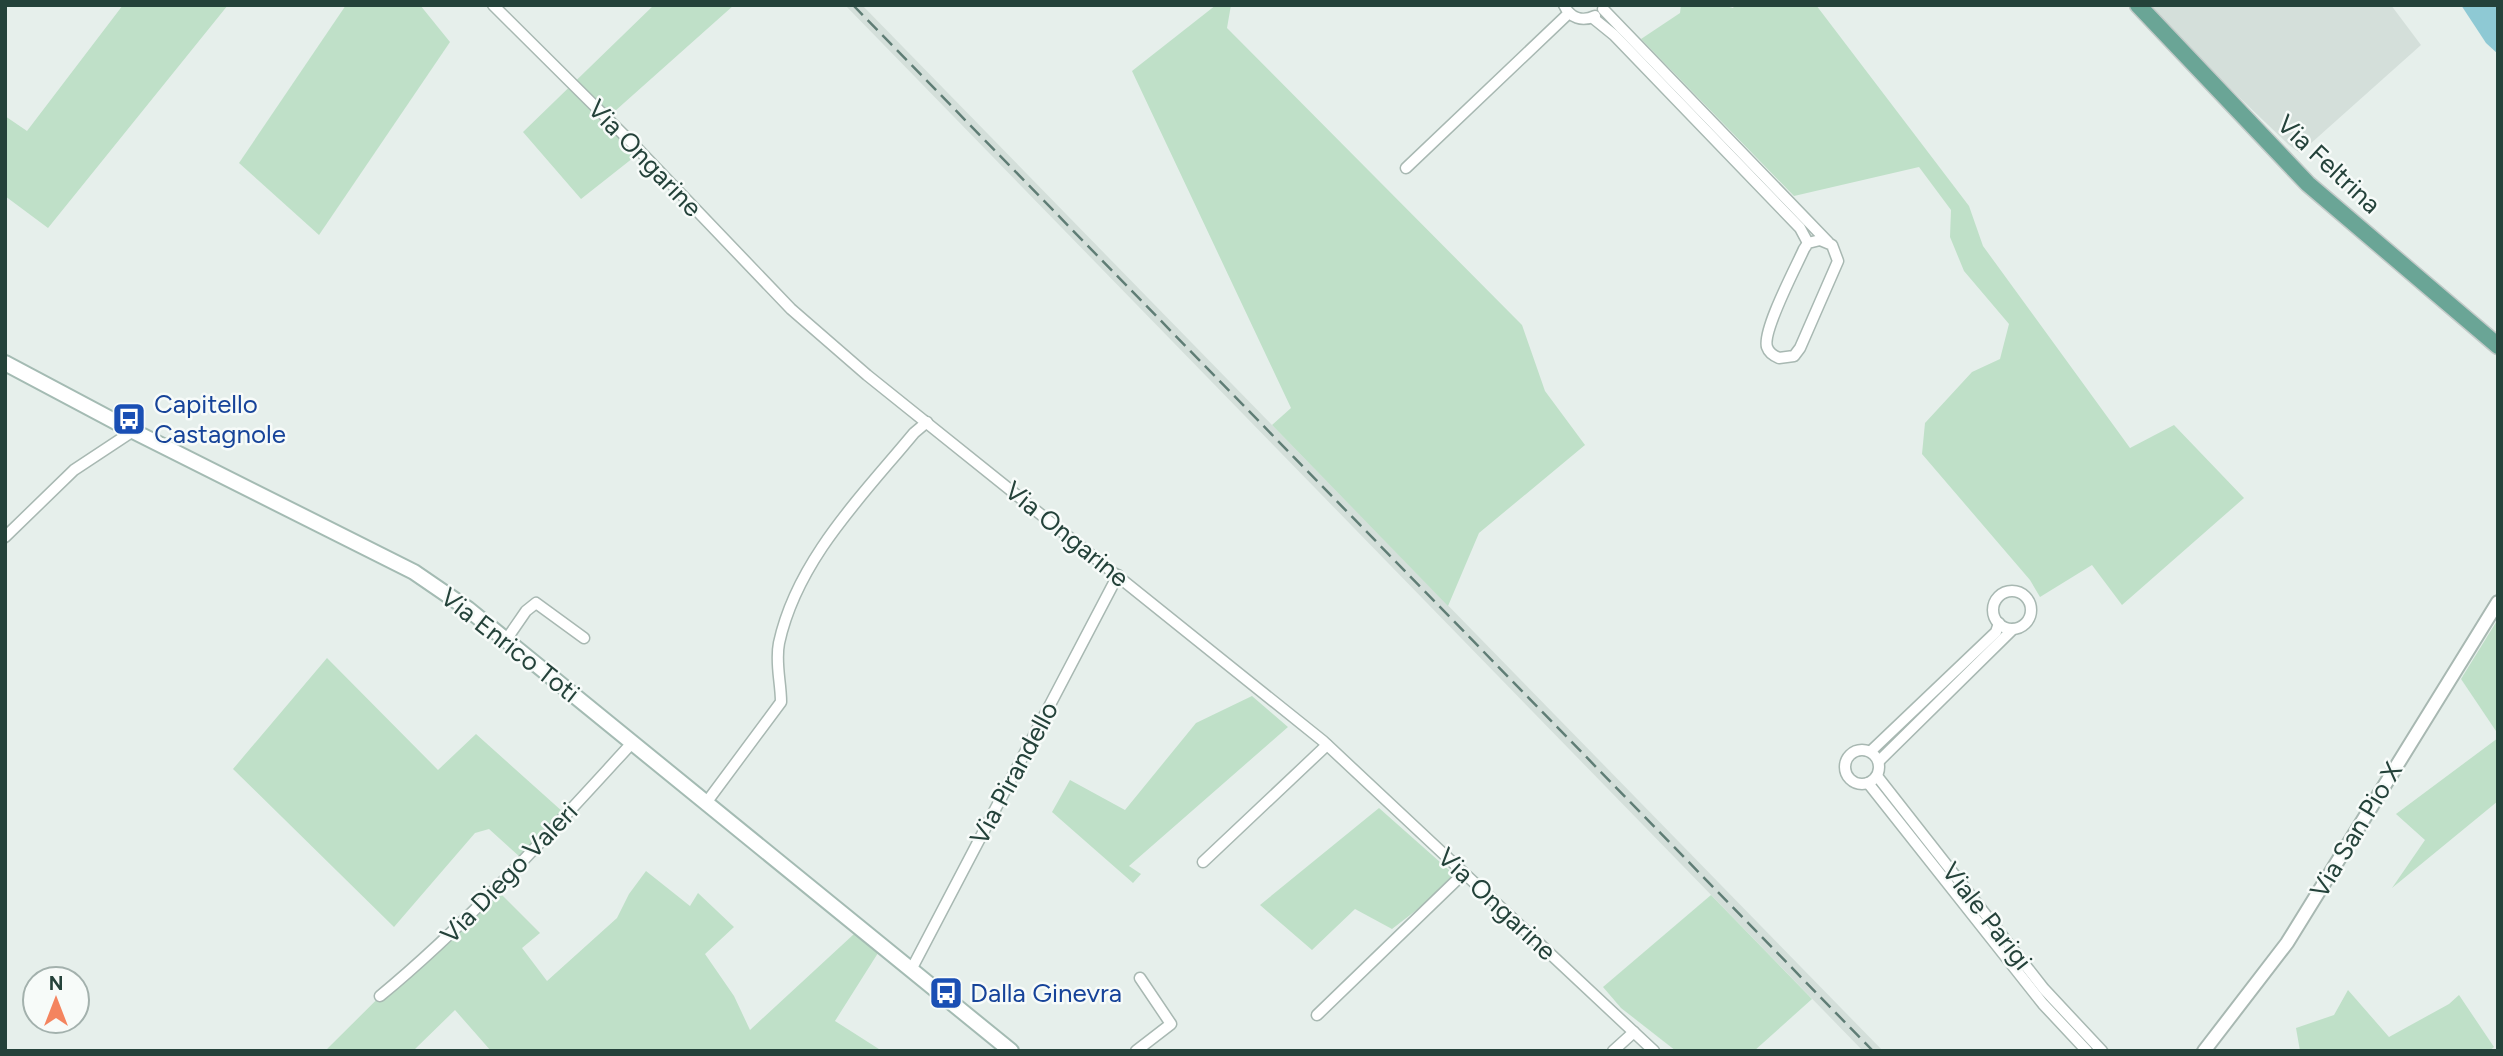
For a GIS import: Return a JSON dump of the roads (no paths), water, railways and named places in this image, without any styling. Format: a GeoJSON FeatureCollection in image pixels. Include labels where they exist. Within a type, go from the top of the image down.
{"type":"FeatureCollection","features":[{"type":"Feature","properties":{"kind":"main road","name":"Via Feltrina"},"geometry":{"type":"LineString","coordinates":[[2138,5],[2308,184],[2498,346]]}},
{"type":"Feature","properties":{"kind":"main road","name":"Via Enrico Toti"},"geometry":{"type":"LineString","coordinates":[[5,363],[133,431],[414,572],[468,609],[1011,1051]]}},
{"type":"Feature","properties":{"kind":"street","name":"Via Ongarine"},"geometry":{"type":"LineString","coordinates":[[493,5],[636,147],[791,309],[867,375],[1327,745],[1654,1051]]}},
{"type":"Feature","properties":{"kind":"street"},"geometry":{"type":"LineString","coordinates":[[1406,168],[1567,9],[1580,19],[1592,18],[1604,7],[1836,253],[1836,268],[1800,348],[1794,356],[1779,358],[1767,348],[1768,329],[1808,243]]}},
{"type":"Feature","properties":{"kind":"street"},"geometry":{"type":"LineString","coordinates":[[1592,18],[1614,35],[1800,228],[1808,243]]}},
{"type":"Feature","properties":{"kind":"street"},"geometry":{"type":"LineString","coordinates":[[1808,243],[1820,240],[1828,242]]}},
{"type":"Feature","properties":{"kind":"street"},"geometry":{"type":"LineString","coordinates":[[706,803],[781,702],[777,664],[779,643],[804,575],[844,518],[914,433],[927,422]]}},
{"type":"Feature","properties":{"kind":"street"},"geometry":{"type":"LineString","coordinates":[[5,537],[74,470],[133,431]]}},
{"type":"Feature","properties":{"kind":"street","name":"Via Pirandello"},"geometry":{"type":"LineString","coordinates":[[909,968],[1118,575]]}},
{"type":"Feature","properties":{"kind":"street"},"geometry":{"type":"LineString","coordinates":[[1868,783],[1877,776],[1879,761],[2013,629],[2027,622],[2032,610],[2028,598],[2017,591],[2006,592],[1995,602],[1994,613],[1999,623],[2013,629]]}},
{"type":"Feature","properties":{"kind":"street","name":"Via San Pio X"},"geometry":{"type":"LineString","coordinates":[[2204,1051],[2287,943],[2498,602]]}},
{"type":"Feature","properties":{"kind":"street"},"geometry":{"type":"LineString","coordinates":[[506,640],[526,611],[536,603],[584,638]]}},
{"type":"Feature","properties":{"kind":"street"},"geometry":{"type":"LineString","coordinates":[[1879,761],[1871,751],[1996,632],[1999,623]]}},
{"type":"Feature","properties":{"kind":"street","name":"Via Diego Valeri"},"geometry":{"type":"LineString","coordinates":[[380,996],[439,946],[542,841],[632,743]]}},
{"type":"Feature","properties":{"kind":"street"},"geometry":{"type":"LineString","coordinates":[[1202,863],[1327,745]]}},
{"type":"Feature","properties":{"kind":"street","name":"Viale Parigi"},"geometry":{"type":"LineString","coordinates":[[1871,751],[1851,753],[1845,763],[1850,779],[1858,784],[1868,783],[2043,1004],[2087,1051]]}},
{"type":"Feature","properties":{"kind":"street","name":"Viale Parigi"},"geometry":{"type":"LineString","coordinates":[[1877,776],[2044,989],[2102,1051]]}},
{"type":"Feature","properties":{"kind":"street"},"geometry":{"type":"LineString","coordinates":[[1317,1015],[1464,873]]}},
{"type":"Feature","properties":{"kind":"street"},"geometry":{"type":"LineString","coordinates":[[1136,1051],[1171,1024],[1140,978]]}},
{"type":"Feature","properties":{"kind":"street"},"geometry":{"type":"LineString","coordinates":[[1613,1051],[1634,1032]]}},
{"type":"Feature","properties":{"kind":"water"},"geometry":{"type":"Polygon","coordinates":[[[2461,5],[2498,5],[2498,54],[2486,43],[2461,5]]]}},
{"type":"Feature","properties":{"kind":"railway"},"geometry":{"type":"LineString","coordinates":[[853,5],[1873,1051]]}},
{"type":"Feature","properties":{"kind":"place","name":"Capitello Castagnole"},"geometry":{"type":"Point","coordinates":[129,419]}},
{"type":"Feature","properties":{"kind":"place","name":"Dalla Ginevra"},"geometry":{"type":"Point","coordinates":[946,993]}}]}
